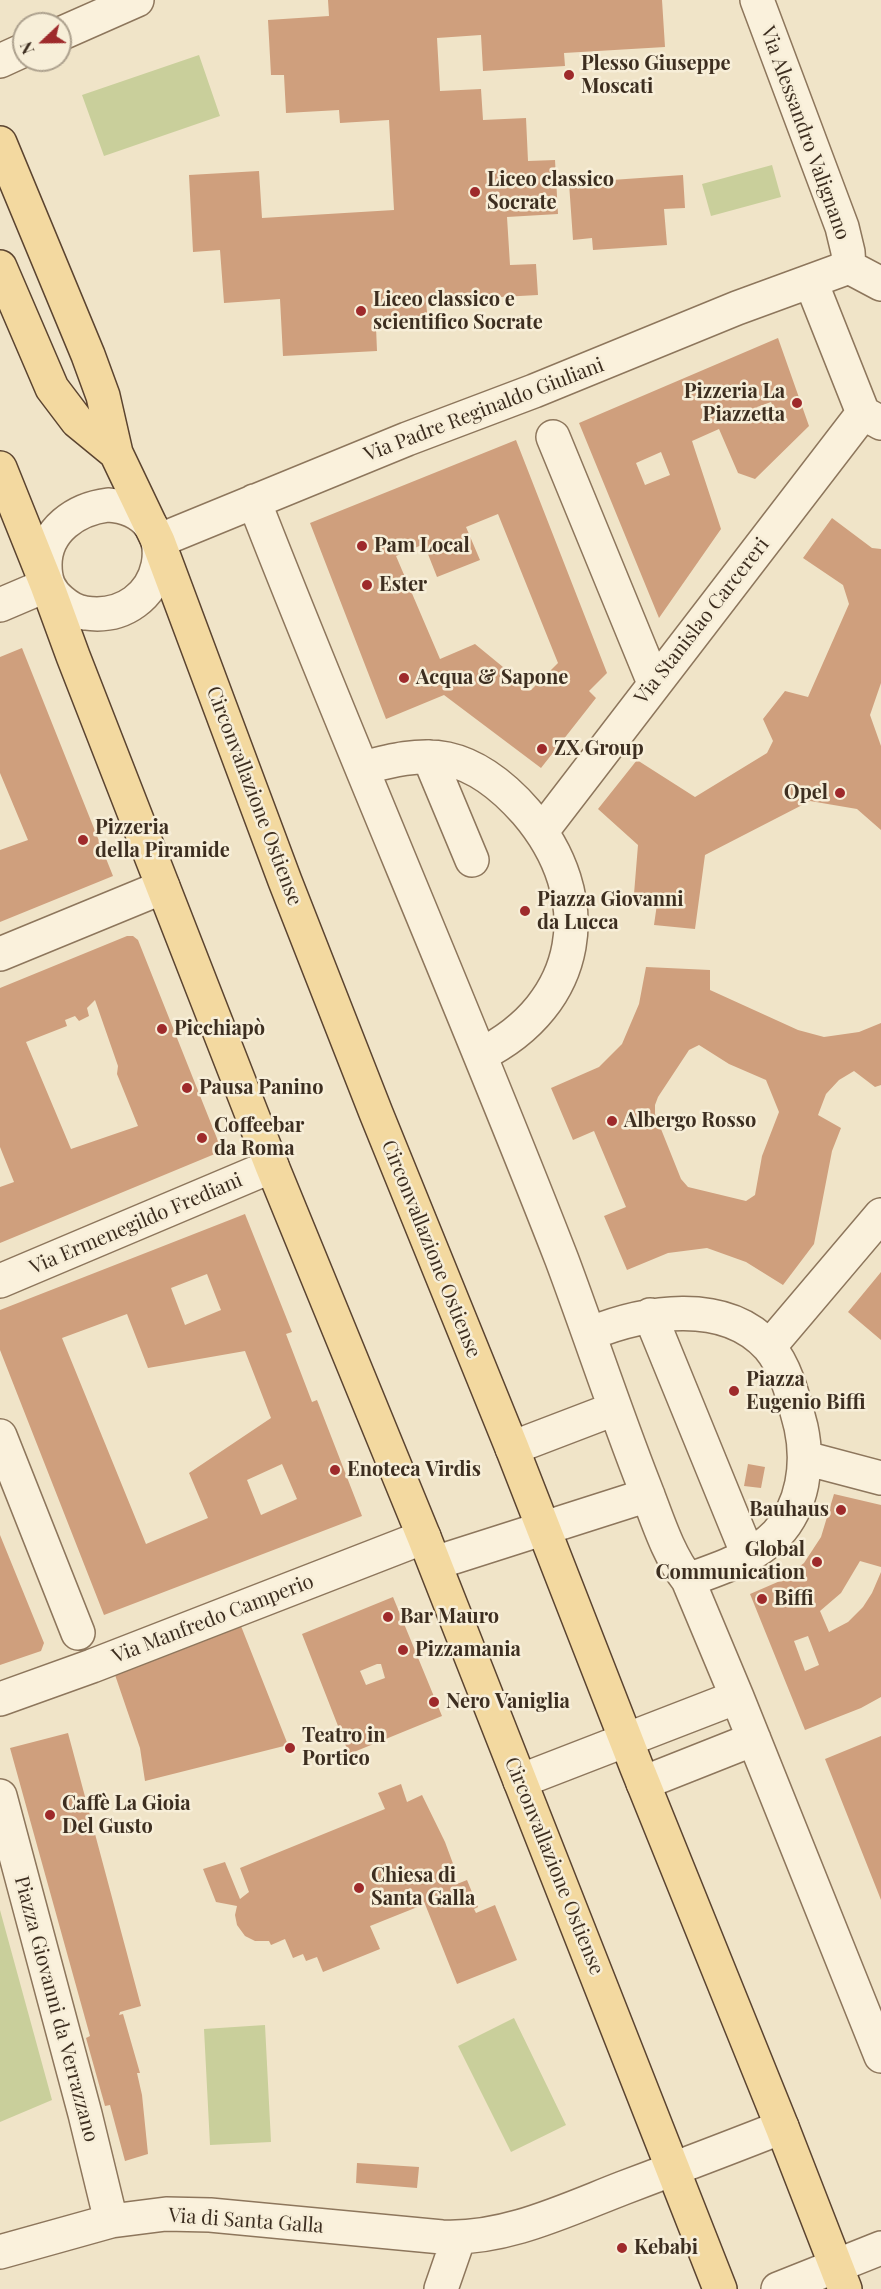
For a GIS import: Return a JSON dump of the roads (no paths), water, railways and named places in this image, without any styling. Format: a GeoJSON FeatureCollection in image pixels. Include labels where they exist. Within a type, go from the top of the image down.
{"type":"FeatureCollection","features":[{"type":"Feature","properties":{"kind":"main road","name":"Circonvallazione Ostiense"},"geometry":{"type":"LineString","coordinates":[[0,143],[98,381],[116,453],[158,541],[285,881],[376,1113],[512,1448],[840,2278]]}},
{"type":"Feature","properties":{"kind":"main road"},"geometry":{"type":"LineString","coordinates":[[0,267],[56,394],[77,421],[116,453]]}},
{"type":"Feature","properties":{"kind":"main road","name":"Circonvallazione Ostiense"},"geometry":{"type":"LineString","coordinates":[[0,468],[272,1166],[430,1550],[720,2289]]}},
{"type":"Feature","properties":{"kind":"street"},"geometry":{"type":"LineString","coordinates":[[72,29],[137,0]]}},
{"type":"Feature","properties":{"kind":"street","name":"Via Alessandro Valignano"},"geometry":{"type":"LineString","coordinates":[[757,0],[842,227],[849,267]]}},
{"type":"Feature","properties":{"kind":"street"},"geometry":{"type":"LineString","coordinates":[[849,267],[881,284]]}},
{"type":"Feature","properties":{"kind":"street","name":"Via Padre Reginaldo Giuliani"},"geometry":{"type":"LineString","coordinates":[[158,541],[254,501],[534,392],[737,308],[849,267]]}},
{"type":"Feature","properties":{"kind":"street"},"geometry":{"type":"LineString","coordinates":[[811,282],[872,418]]}},
{"type":"Feature","properties":{"kind":"street","name":"Via Stanislao Carcereri"},"geometry":{"type":"LineString","coordinates":[[542,831],[654,683],[872,418]]}},
{"type":"Feature","properties":{"kind":"street"},"geometry":{"type":"LineString","coordinates":[[553,437],[654,683]]}},
{"type":"Feature","properties":{"kind":"street"},"geometry":{"type":"LineString","coordinates":[[254,501],[480,1055],[589,1334],[614,1409],[676,1565],[688,1581],[737,1697],[881,2056]]}},
{"type":"Feature","properties":{"kind":"street"},"geometry":{"type":"LineString","coordinates":[[108,505],[129,508],[143,518],[158,541],[157,575],[147,592],[129,606],[106,613],[85,613],[66,605],[47,585],[45,559],[54,534],[68,520],[87,510],[108,505]]}},
{"type":"Feature","properties":{"kind":"street"},"geometry":{"type":"LineString","coordinates":[[0,605],[47,585]]}},
{"type":"Feature","properties":{"kind":"street"},"geometry":{"type":"LineString","coordinates":[[362,768],[403,759],[429,757],[455,761],[481,773],[507,793],[542,831],[554,850],[572,910],[570,948],[554,989],[538,1011],[513,1037],[480,1055]]}},
{"type":"Feature","properties":{"kind":"street"},"geometry":{"type":"LineString","coordinates":[[429,757],[472,860]]}},
{"type":"Feature","properties":{"kind":"street"},"geometry":{"type":"LineString","coordinates":[[0,954],[163,888]]}},
{"type":"Feature","properties":{"kind":"street","name":"Via Ermenegildo Frediani"},"geometry":{"type":"LineString","coordinates":[[0,1281],[272,1166]]}},
{"type":"Feature","properties":{"kind":"street"},"geometry":{"type":"LineString","coordinates":[[769,1347],[881,1215]]}},
{"type":"Feature","properties":{"kind":"street"},"geometry":{"type":"LineString","coordinates":[[589,1334],[620,1322],[650,1315],[682,1312],[716,1318],[744,1329],[769,1347],[780,1363],[803,1438],[805,1458],[798,1498],[789,1518],[769,1542],[748,1555],[688,1581]]}},
{"type":"Feature","properties":{"kind":"street"},"geometry":{"type":"LineString","coordinates":[[650,1315],[748,1555]]}},
{"type":"Feature","properties":{"kind":"street"},"geometry":{"type":"LineString","coordinates":[[512,1448],[614,1409]]}},
{"type":"Feature","properties":{"kind":"street"},"geometry":{"type":"LineString","coordinates":[[0,1436],[78,1633]]}},
{"type":"Feature","properties":{"kind":"street"},"geometry":{"type":"LineString","coordinates":[[805,1458],[881,1478]]}},
{"type":"Feature","properties":{"kind":"street"},"geometry":{"type":"LineString","coordinates":[[430,1550],[543,1527],[648,1495]]}},
{"type":"Feature","properties":{"kind":"street","name":"Via Manfredo Camperio"},"geometry":{"type":"LineString","coordinates":[[0,1699],[430,1550]]}},
{"type":"Feature","properties":{"kind":"street"},"geometry":{"type":"LineString","coordinates":[[520,1781],[737,1697]]}},
{"type":"Feature","properties":{"kind":"street"},"geometry":{"type":"LineString","coordinates":[[643,1783],[754,1739]]}},
{"type":"Feature","properties":{"kind":"street","name":"Piazza Giovanni da Verrazzano"},"geometry":{"type":"LineString","coordinates":[[0,1796],[85,2114],[111,2221]]}},
{"type":"Feature","properties":{"kind":"street"},"geometry":{"type":"LineString","coordinates":[[673,2169],[782,2127]]}},
{"type":"Feature","properties":{"kind":"street","name":"Via di Santa Galla"},"geometry":{"type":"LineString","coordinates":[[0,2252],[111,2221],[166,2214],[210,2215],[459,2238],[519,2226],[673,2169]]}},
{"type":"Feature","properties":{"kind":"street"},"geometry":{"type":"LineString","coordinates":[[441,2289],[459,2238]]}},
{"type":"Feature","properties":{"kind":"street"},"geometry":{"type":"LineString","coordinates":[[778,2289],[840,2278],[881,2248]]}},
{"type":"Feature","properties":{"kind":"place","name":"Plesso Giuseppe Moscati"},"geometry":{"type":"Point","coordinates":[569,75]}},
{"type":"Feature","properties":{"kind":"place","name":"Liceo classico Socrate"},"geometry":{"type":"Point","coordinates":[475,192]}},
{"type":"Feature","properties":{"kind":"place","name":"Liceo classico e scientifico Socrate"},"geometry":{"type":"Point","coordinates":[361,311]}},
{"type":"Feature","properties":{"kind":"place","name":"Pizzeria La Piazzetta"},"geometry":{"type":"Point","coordinates":[797,403]}},
{"type":"Feature","properties":{"kind":"place","name":"Pam Local"},"geometry":{"type":"Point","coordinates":[362,546]}},
{"type":"Feature","properties":{"kind":"place","name":"Ester"},"geometry":{"type":"Point","coordinates":[367,585]}},
{"type":"Feature","properties":{"kind":"place","name":"Acqua & Sapone"},"geometry":{"type":"Point","coordinates":[404,678]}},
{"type":"Feature","properties":{"kind":"place","name":"ZX Group"},"geometry":{"type":"Point","coordinates":[542,749]}},
{"type":"Feature","properties":{"kind":"place","name":"Opel"},"geometry":{"type":"Point","coordinates":[840,793]}},
{"type":"Feature","properties":{"kind":"place","name":"Pizzeria della Piramide"},"geometry":{"type":"Point","coordinates":[83,840]}},
{"type":"Feature","properties":{"kind":"place","name":"Piazza Giovanni da Lucca"},"geometry":{"type":"Point","coordinates":[525,911]}},
{"type":"Feature","properties":{"kind":"place","name":"Picchiapò"},"geometry":{"type":"Point","coordinates":[162,1029]}},
{"type":"Feature","properties":{"kind":"place","name":"Pausa Panino"},"geometry":{"type":"Point","coordinates":[187,1088]}},
{"type":"Feature","properties":{"kind":"place","name":"Albergo Rosso"},"geometry":{"type":"Point","coordinates":[612,1121]}},
{"type":"Feature","properties":{"kind":"place","name":"Coffeebar da Roma"},"geometry":{"type":"Point","coordinates":[202,1138]}},
{"type":"Feature","properties":{"kind":"place","name":"Piazza Eugenio Biffi"},"geometry":{"type":"Point","coordinates":[734,1391]}},
{"type":"Feature","properties":{"kind":"place","name":"Enoteca Virdis"},"geometry":{"type":"Point","coordinates":[335,1470]}},
{"type":"Feature","properties":{"kind":"place","name":"Bauhaus"},"geometry":{"type":"Point","coordinates":[841,1510]}},
{"type":"Feature","properties":{"kind":"place","name":"Global Communication"},"geometry":{"type":"Point","coordinates":[817,1562]}},
{"type":"Feature","properties":{"kind":"place","name":"Biffi"},"geometry":{"type":"Point","coordinates":[762,1599]}},
{"type":"Feature","properties":{"kind":"place","name":"Bar Mauro"},"geometry":{"type":"Point","coordinates":[388,1617]}},
{"type":"Feature","properties":{"kind":"place","name":"Pizzamania"},"geometry":{"type":"Point","coordinates":[403,1650]}},
{"type":"Feature","properties":{"kind":"place","name":"Nero Vaniglia"},"geometry":{"type":"Point","coordinates":[434,1702]}},
{"type":"Feature","properties":{"kind":"place","name":"Teatro in Portico"},"geometry":{"type":"Point","coordinates":[290,1748]}},
{"type":"Feature","properties":{"kind":"place","name":"Caffè La Gioia Del Gusto"},"geometry":{"type":"Point","coordinates":[50,1815]}},
{"type":"Feature","properties":{"kind":"place","name":"Chiesa di Santa Galla"},"geometry":{"type":"Point","coordinates":[359,1888]}},
{"type":"Feature","properties":{"kind":"place","name":"Kebabi"},"geometry":{"type":"Point","coordinates":[622,2248]}}]}
